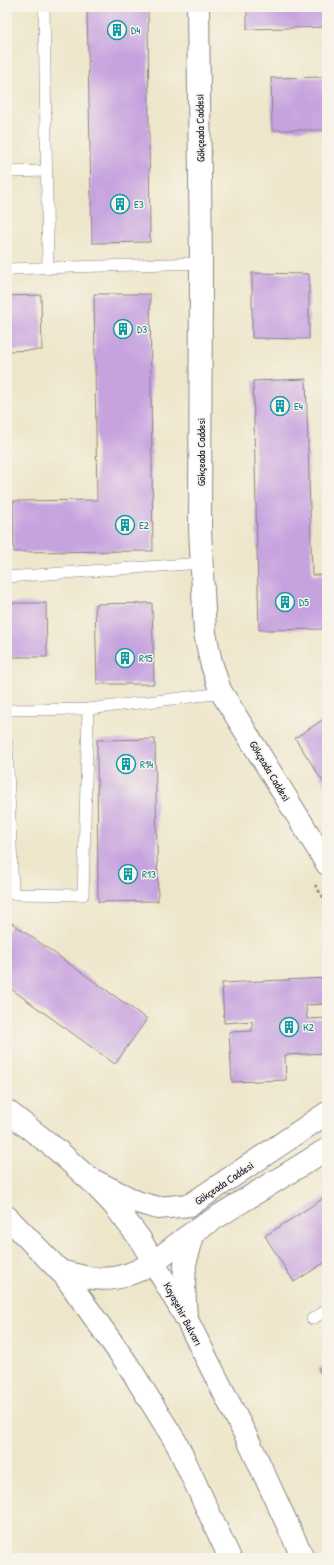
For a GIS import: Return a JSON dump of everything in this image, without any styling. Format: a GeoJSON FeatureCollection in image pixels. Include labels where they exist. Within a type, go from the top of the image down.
{"type":"FeatureCollection","features":[{"type":"Feature","properties":{"kind":"street","name":"Gökçeada Caddesi"},"geometry":{"type":"LineString","coordinates":[[198,7],[201,263],[200,528],[205,633],[211,662],[220,690],[327,864]]}},
{"type":"Feature","properties":{"kind":"street","name":"Kayaşehir Bulvarı"},"geometry":{"type":"LineString","coordinates":[[7,1111],[56,1149],[89,1179],[114,1205],[140,1238],[186,1318],[250,1444],[302,1558]]}},
{"type":"Feature","properties":{"kind":"street","name":"Gökçeada Caddesi"},"geometry":{"type":"LineString","coordinates":[[89,1179],[137,1202],[158,1208],[175,1208],[190,1205],[327,1113]]}},
{"type":"Feature","properties":{"kind":"street"},"geometry":{"type":"LineString","coordinates":[[60,1271],[89,1279],[100,1280],[126,1275],[154,1261],[194,1232],[327,1149]]}},
{"type":"Feature","properties":{"kind":"street"},"geometry":{"type":"LineString","coordinates":[[7,1217],[60,1271],[128,1365],[177,1444],[226,1550]]}},
{"type":"Feature","properties":{"kind":"street"},"geometry":{"type":"LineString","coordinates":[[186,1318],[184,1285],[185,1264],[194,1232]]}},
{"type":"Feature","properties":{"kind":"lane"},"geometry":{"type":"LineString","coordinates":[[44,7],[48,269]]}},
{"type":"Feature","properties":{"kind":"lane"},"geometry":{"type":"LineString","coordinates":[[7,172],[46,171]]}},
{"type":"Feature","properties":{"kind":"lane"},"geometry":{"type":"LineString","coordinates":[[7,269],[48,269],[201,263]]}},
{"type":"Feature","properties":{"kind":"lane"},"geometry":{"type":"LineString","coordinates":[[7,577],[202,563]]}},
{"type":"Feature","properties":{"kind":"lane"},"geometry":{"type":"LineString","coordinates":[[7,710],[88,709],[223,693]]}},
{"type":"Feature","properties":{"kind":"lane"},"geometry":{"type":"LineString","coordinates":[[7,743],[9,871],[13,894],[83,895],[88,709]]}},
{"type":"Feature","properties":{"kind":"lane"},"geometry":{"type":"LineString","coordinates":[[312,1319],[327,1310]]}},
{"type":"Feature","properties":{"kind":"building"},"geometry":{"type":"Polygon","coordinates":[[[87,7],[148,7],[150,242],[92,243],[87,7]]]}},
{"type":"Feature","properties":{"kind":"building"},"geometry":{"type":"Polygon","coordinates":[[[247,7],[327,7],[327,27],[247,29],[247,7]]]}},
{"type":"Feature","properties":{"kind":"building"},"geometry":{"type":"Polygon","coordinates":[[[327,77],[327,130],[272,130],[271,78],[327,77]]]}},
{"type":"Feature","properties":{"kind":"building"},"geometry":{"type":"Polygon","coordinates":[[[252,273],[309,274],[309,339],[252,338],[252,273]]]}},
{"type":"Feature","properties":{"kind":"building"},"geometry":{"type":"Polygon","coordinates":[[[94,294],[150,294],[153,551],[14,552],[13,501],[97,500],[94,294]]]}},
{"type":"Feature","properties":{"kind":"building"},"geometry":{"type":"Polygon","coordinates":[[[41,295],[42,350],[7,351],[7,296],[41,295]]]}},
{"type":"Feature","properties":{"kind":"building"},"geometry":{"type":"Polygon","coordinates":[[[306,379],[312,575],[327,575],[327,629],[259,630],[253,381],[306,379]]]}},
{"type":"Feature","properties":{"kind":"building"},"geometry":{"type":"Polygon","coordinates":[[[7,603],[46,603],[47,657],[7,657],[7,603]]]}},
{"type":"Feature","properties":{"kind":"building","name":"R15"},"geometry":{"type":"Polygon","coordinates":[[[152,603],[154,684],[97,684],[95,604],[152,603]]]}},
{"type":"Feature","properties":{"kind":"building"},"geometry":{"type":"Polygon","coordinates":[[[327,717],[327,788],[295,738],[327,717]]]}},
{"type":"Feature","properties":{"kind":"building"},"geometry":{"type":"Polygon","coordinates":[[[155,739],[158,901],[98,902],[97,740],[155,739]]]}},
{"type":"Feature","properties":{"kind":"building"},"geometry":{"type":"Polygon","coordinates":[[[12,923],[147,1019],[115,1064],[7,986],[7,931],[12,923]]]}},
{"type":"Feature","properties":{"kind":"building","name":"K2"},"geometry":{"type":"Polygon","coordinates":[[[326,978],[327,1004],[306,1005],[307,1019],[327,1018],[327,1053],[285,1055],[286,1080],[232,1082],[229,1032],[252,1031],[252,1021],[224,1023],[222,983],[326,978]]]}},
{"type":"Feature","properties":{"kind":"building"},"geometry":{"type":"Polygon","coordinates":[[[327,1196],[327,1261],[294,1282],[265,1236],[327,1196]]]}},
{"type":"Feature","properties":{"kind":"building"},"geometry":{"type":"Polygon","coordinates":[[[327,1363],[327,1384],[318,1369],[327,1363]]]}},
{"type":"Feature","properties":{"kind":"place","name":"D4"},"geometry":{"type":"Point","coordinates":[117,30]}},
{"type":"Feature","properties":{"kind":"place","name":"E3"},"geometry":{"type":"Point","coordinates":[120,204]}},
{"type":"Feature","properties":{"kind":"place","name":"D3"},"geometry":{"type":"Point","coordinates":[123,329]}},
{"type":"Feature","properties":{"kind":"place","name":"E4"},"geometry":{"type":"Point","coordinates":[280,406]}},
{"type":"Feature","properties":{"kind":"place","name":"E2"},"geometry":{"type":"Point","coordinates":[125,525]}},
{"type":"Feature","properties":{"kind":"place","name":"D5"},"geometry":{"type":"Point","coordinates":[285,602]}},
{"type":"Feature","properties":{"kind":"place","name":"R15"},"geometry":{"type":"Point","coordinates":[125,658]}},
{"type":"Feature","properties":{"kind":"place","name":"R14"},"geometry":{"type":"Point","coordinates":[126,764]}},
{"type":"Feature","properties":{"kind":"place","name":"R13"},"geometry":{"type":"Point","coordinates":[128,874]}},
{"type":"Feature","properties":{"kind":"place","name":"K2"},"geometry":{"type":"Point","coordinates":[289,1027]}}]}
